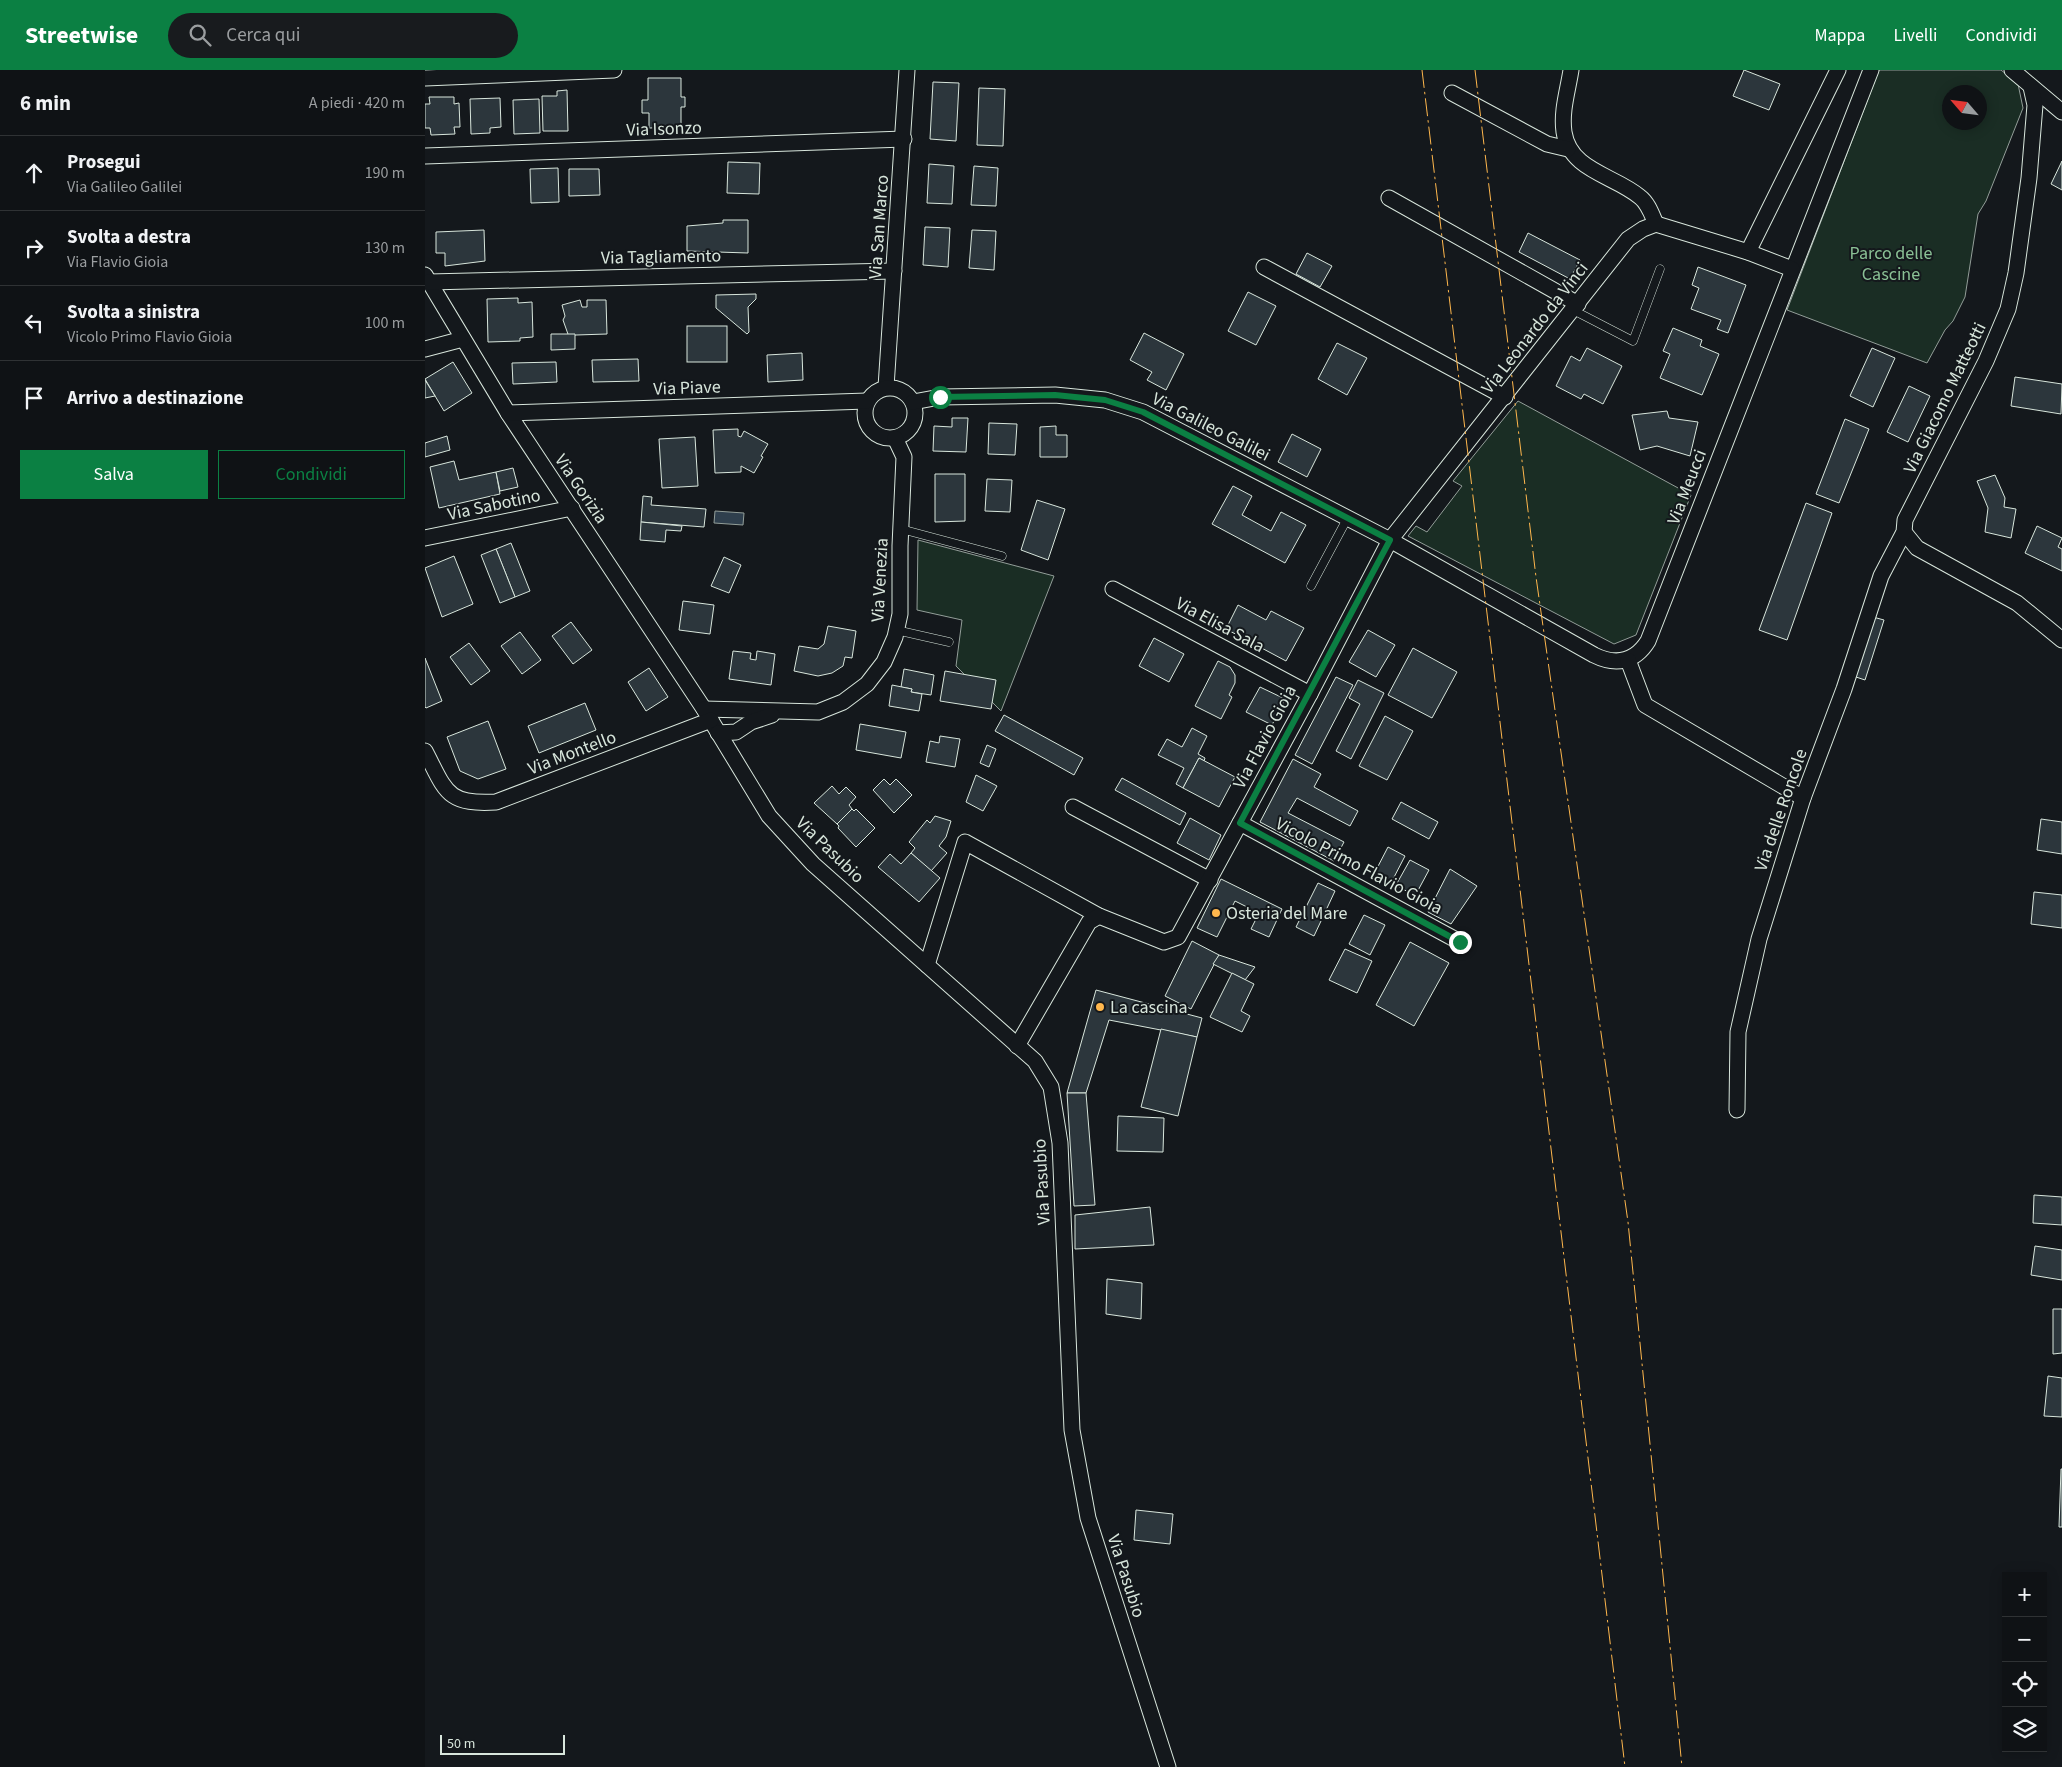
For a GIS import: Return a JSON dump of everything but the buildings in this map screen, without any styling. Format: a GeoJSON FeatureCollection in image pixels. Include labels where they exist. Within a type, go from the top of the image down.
{"type":"FeatureCollection","features":[{"type":"Feature","properties":{"kind":"street"},"geometry":{"type":"LineString","coordinates":[[425,78],[614,70]]}},
{"type":"Feature","properties":{"kind":"street","name":"Via San Marco"},"geometry":{"type":"LineString","coordinates":[[886,387],[904,139],[907,70]]}},
{"type":"Feature","properties":{"kind":"street"},"geometry":{"type":"LineString","coordinates":[[1568,149],[1564,131],[1564,110],[1571,70]]}},
{"type":"Feature","properties":{"kind":"street"},"geometry":{"type":"LineString","coordinates":[[1748,252],[1838,70]]}},
{"type":"Feature","properties":{"kind":"street","name":"Via Meucci"},"geometry":{"type":"LineString","coordinates":[[1627,660],[1638,654],[1648,641],[1871,70]]}},
{"type":"Feature","properties":{"kind":"street"},"geometry":{"type":"LineString","coordinates":[[2012,70],[2062,112]]}},
{"type":"Feature","properties":{"kind":"street","name":"Via Giacomo Matteotti"},"geometry":{"type":"LineString","coordinates":[[1903,532],[1905,520],[1986,361],[2008,309],[2016,273],[2029,178],[2035,105],[2031,87]]}},
{"type":"Feature","properties":{"kind":"street"},"geometry":{"type":"LineString","coordinates":[[1452,93],[1547,144],[1568,149],[1583,164],[1641,198],[1656,224],[1748,252],[1792,269]]}},
{"type":"Feature","properties":{"kind":"street","name":"Via Isonzo"},"geometry":{"type":"LineString","coordinates":[[425,156],[904,139]]}},
{"type":"Feature","properties":{"kind":"street"},"geometry":{"type":"LineString","coordinates":[[1389,198],[1575,307]]}},
{"type":"Feature","properties":{"kind":"street","name":"Via Leonardo da Vinci"},"geometry":{"type":"LineString","coordinates":[[1390,540],[1505,397],[1628,239],[1643,229],[1656,224]]}},
{"type":"Feature","properties":{"kind":"street"},"geometry":{"type":"LineString","coordinates":[[1264,266],[1505,397]]}},
{"type":"Feature","properties":{"kind":"street","name":"Via Tagliamento"},"geometry":{"type":"LineString","coordinates":[[427,278],[894,271]]}},
{"type":"Feature","properties":{"kind":"street","name":"Via Gorizia"},"geometry":{"type":"LineString","coordinates":[[427,278],[508,412],[711,720]]}},
{"type":"Feature","properties":{"kind":"street"},"geometry":{"type":"LineString","coordinates":[[425,349],[463,339]]}},
{"type":"Feature","properties":{"kind":"street"},"geometry":{"type":"LineString","coordinates":[[886,387],[900,390],[913,402],[914,420],[909,429],[895,438],[885,438],[870,429],[866,421],[864,409],[867,401],[878,390],[886,387]]}},
{"type":"Feature","properties":{"kind":"street","name":"Via Galileo Galilei"},"geometry":{"type":"LineString","coordinates":[[913,402],[940,397],[1055,395],[1105,400],[1143,412],[1390,540]]}},
{"type":"Feature","properties":{"kind":"street","name":"Via Piave"},"geometry":{"type":"LineString","coordinates":[[508,412],[867,401]]}},
{"type":"Feature","properties":{"kind":"street","name":"Via Venezia"},"geometry":{"type":"LineString","coordinates":[[711,720],[780,712],[817,712],[843,702],[867,684],[884,662],[900,614],[901,529],[905,458],[895,438]]}},
{"type":"Feature","properties":{"kind":"street","name":"Via Sabotino"},"geometry":{"type":"LineString","coordinates":[[425,538],[571,508]]}},
{"type":"Feature","properties":{"kind":"street"},"geometry":{"type":"LineString","coordinates":[[1903,532],[1917,548],[2017,603],[2062,640]]}},
{"type":"Feature","properties":{"kind":"street","name":"Via delle Roncole"},"geometry":{"type":"LineString","coordinates":[[1737,1110],[1738,1032],[1759,939],[1803,798],[1844,689],[1881,576],[1903,532]]}},
{"type":"Feature","properties":{"kind":"street"},"geometry":{"type":"LineString","coordinates":[[1390,540],[1594,655],[1614,662],[1627,660],[1645,705],[1803,798]]}},
{"type":"Feature","properties":{"kind":"street","name":"Via Flavio Gioia"},"geometry":{"type":"LineString","coordinates":[[1099,916],[1164,942],[1178,937],[1310,694],[1390,540]]}},
{"type":"Feature","properties":{"kind":"street","name":"Via Elisa Sala"},"geometry":{"type":"LineString","coordinates":[[1113,588],[1310,694]]}},
{"type":"Feature","properties":{"kind":"street","name":"Via Venezia"},"geometry":{"type":"LineString","coordinates":[[711,720],[736,732],[751,722],[780,712]]}},
{"type":"Feature","properties":{"kind":"street","name":"Via Montello"},"geometry":{"type":"LineString","coordinates":[[425,751],[446,792],[471,804],[496,802],[711,720]]}},
{"type":"Feature","properties":{"kind":"street","name":"Via Pasubio"},"geometry":{"type":"LineString","coordinates":[[711,720],[769,816],[813,864],[1035,1061],[1051,1087],[1060,1143],[1072,1430],[1087,1518],[1168,1767]]}},
{"type":"Feature","properties":{"kind":"street"},"geometry":{"type":"LineString","coordinates":[[1073,807],[1210,880]]}},
{"type":"Feature","properties":{"kind":"street","name":"Vicolo Primo Flavio Gioia"},"geometry":{"type":"LineString","coordinates":[[1240,823],[1460,942]]}},
{"type":"Feature","properties":{"kind":"street"},"geometry":{"type":"LineString","coordinates":[[927,964],[965,842],[1099,916]]}},
{"type":"Feature","properties":{"kind":"street"},"geometry":{"type":"LineString","coordinates":[[1017,1046],[1089,922],[1099,916]]}},
{"type":"Feature","properties":{"kind":"lane"},"geometry":{"type":"LineString","coordinates":[[1575,307],[1633,341],[1660,269]]}},
{"type":"Feature","properties":{"kind":"lane"},"geometry":{"type":"LineString","coordinates":[[1311,586],[1347,519]]}},
{"type":"Feature","properties":{"kind":"lane"},"geometry":{"type":"LineString","coordinates":[[901,529],[1002,556]]}},
{"type":"Feature","properties":{"kind":"lane"},"geometry":{"type":"LineString","coordinates":[[896,630],[949,642]]}},
{"type":"Feature","properties":{"kind":"green space","name":"Parco delle Cascine"},"geometry":{"type":"Polygon","coordinates":[[[1879,70],[2001,70],[2018,84],[2023,108],[1986,201],[1978,214],[1965,297],[1953,321],[1945,330],[1927,363],[1787,310],[1879,70]]]}},
{"type":"Feature","properties":{"kind":"green space"},"geometry":{"type":"Polygon","coordinates":[[[1518,401],[1691,495],[1636,635],[1614,644],[1408,536],[1416,526],[1427,532],[1462,486],[1453,481],[1518,401]]]}},
{"type":"Feature","properties":{"kind":"green space"},"geometry":{"type":"Polygon","coordinates":[[[918,540],[1054,576],[1001,711],[956,666],[962,620],[917,610],[918,540]]]}},
{"type":"Feature","properties":{"kind":"water"},"geometry":{"type":"Polygon","coordinates":[[[715,511],[744,513],[743,525],[714,523],[715,511]]]}},
{"type":"Feature","properties":{"kind":"power"},"geometry":{"type":"LineString","coordinates":[[1422,70],[1625,1767]]}},
{"type":"Feature","properties":{"kind":"power"},"geometry":{"type":"LineString","coordinates":[[1475,70],[1536,577],[1628,1222],[1682,1767]]}},
{"type":"Feature","properties":{"kind":"place","name":"Osteria del Mare"},"geometry":{"type":"Point","coordinates":[1216,913]}},
{"type":"Feature","properties":{"kind":"place","name":"La cascina"},"geometry":{"type":"Point","coordinates":[1100,1007]}},
{"type":"Feature","properties":{"kind":"route"},"geometry":{"type":"LineString","coordinates":[[940,397],[1055,395],[1105,400],[1143,412],[1390,540],[1240,823],[1460,942]]}}]}
